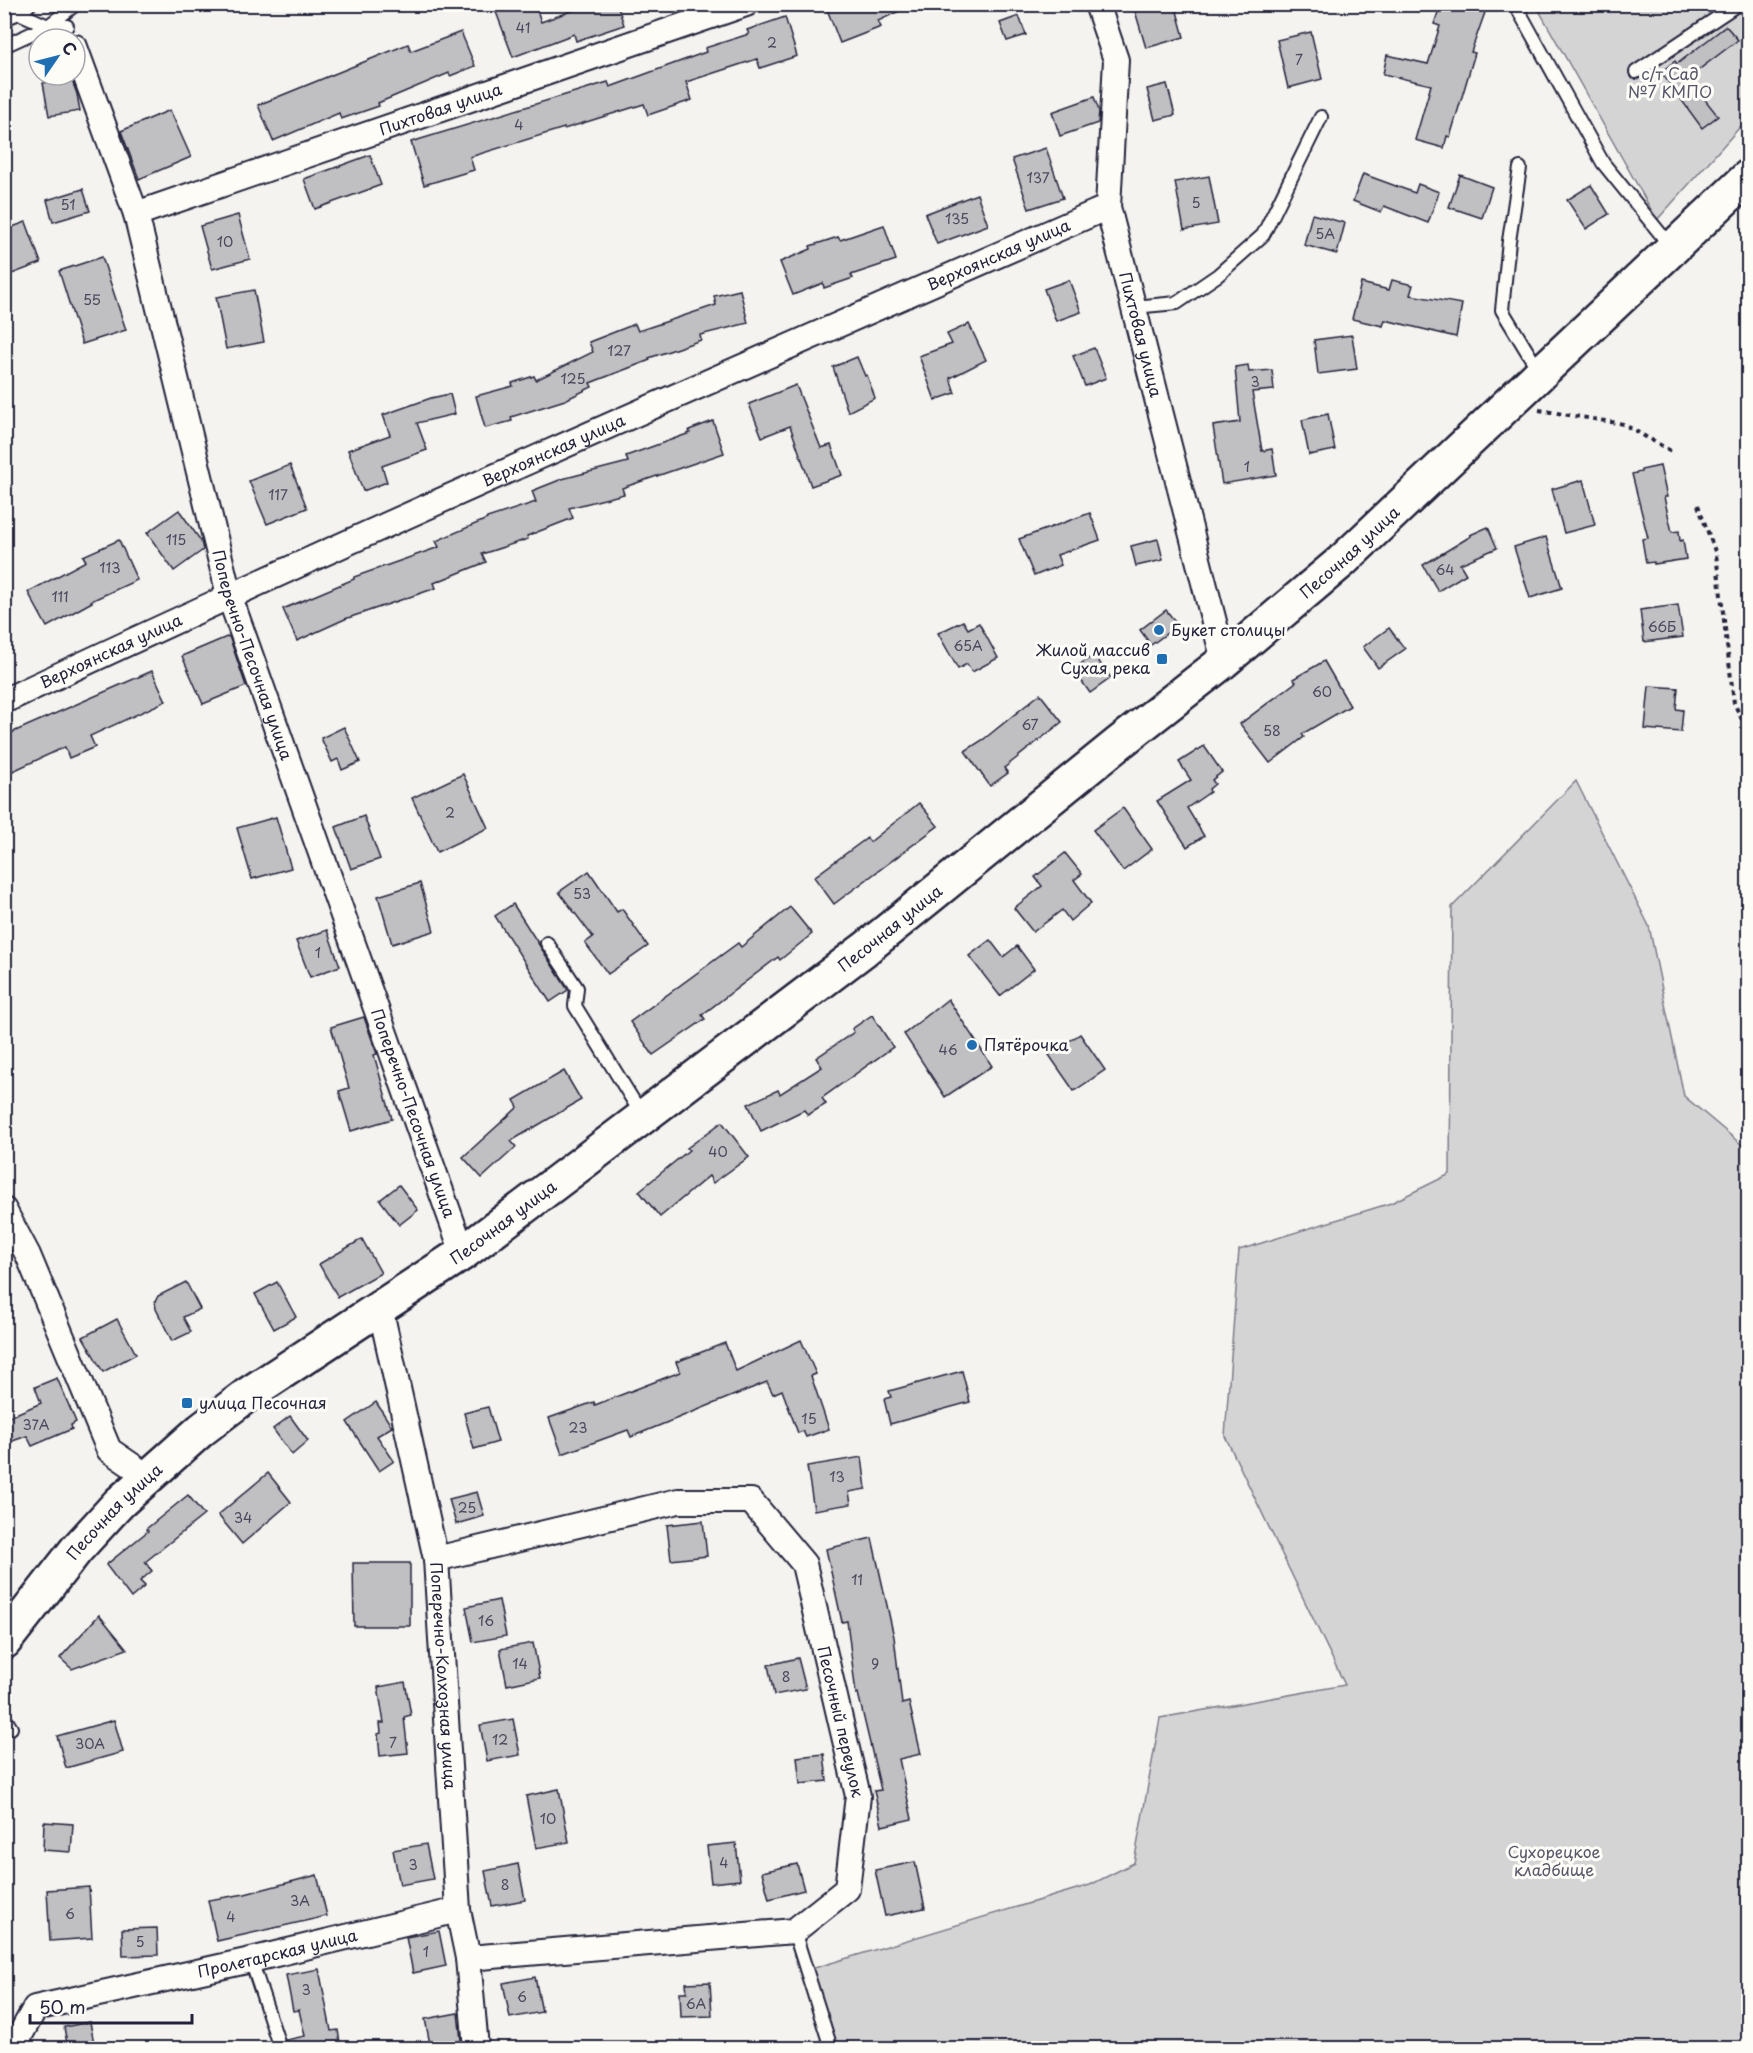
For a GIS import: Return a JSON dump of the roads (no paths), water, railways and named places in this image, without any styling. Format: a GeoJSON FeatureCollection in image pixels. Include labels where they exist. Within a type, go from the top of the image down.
{"type":"FeatureCollection","features":[{"type":"Feature","properties":{"kind":"main road","name":"Песочная улица"},"geometry":{"type":"LineString","coordinates":[[4,1642],[76,1550],[119,1503],[201,1430],[247,1395],[464,1253],[865,949],[1224,661],[1342,561],[1749,177]]}},
{"type":"Feature","properties":{"kind":"street","name":"Пихтовая улица"},"geometry":{"type":"LineString","coordinates":[[136,214],[746,4]]}},
{"type":"Feature","properties":{"kind":"street","name":"Пихтовая улица"},"geometry":{"type":"LineString","coordinates":[[1097,4],[1116,60],[1108,207],[1224,661]]}},
{"type":"Feature","properties":{"kind":"street","name":"Поперечно-Песочная улица"},"geometry":{"type":"LineString","coordinates":[[87,81],[136,214],[229,595],[464,1253]]}},
{"type":"Feature","properties":{"kind":"street","name":"Верхоянская улица"},"geometry":{"type":"LineString","coordinates":[[4,701],[229,595],[622,419],[1108,207]]}},
{"type":"Feature","properties":{"kind":"street"},"geometry":{"type":"LineString","coordinates":[[4,1210],[28,1255],[109,1450],[147,1476]]}},
{"type":"Feature","properties":{"kind":"street","name":"Поперечно-Колхозная улица"},"geometry":{"type":"LineString","coordinates":[[380,1307],[436,1559],[458,1910],[468,1958],[476,2049]]}},
{"type":"Feature","properties":{"kind":"street","name":"Песочный переулок"},"geometry":{"type":"LineString","coordinates":[[436,1559],[678,1501],[751,1501],[804,1564],[858,1796],[847,1889],[794,1931]]}},
{"type":"Feature","properties":{"kind":"street","name":"Пролетарская улица"},"geometry":{"type":"LineString","coordinates":[[13,2049],[36,2008],[251,1960],[458,1910]]}},
{"type":"Feature","properties":{"kind":"street"},"geometry":{"type":"LineString","coordinates":[[468,1958],[794,1931]]}},
{"type":"Feature","properties":{"kind":"lane"},"geometry":{"type":"LineString","coordinates":[[4,19],[15,9],[30,4]]}},
{"type":"Feature","properties":{"kind":"lane"},"geometry":{"type":"LineString","coordinates":[[1515,4],[1603,163],[1673,249]]}},
{"type":"Feature","properties":{"kind":"lane"},"geometry":{"type":"LineString","coordinates":[[1636,72],[1738,4]]}},
{"type":"Feature","properties":{"kind":"lane"},"geometry":{"type":"LineString","coordinates":[[15,9],[63,27]]}},
{"type":"Feature","properties":{"kind":"lane"},"geometry":{"type":"LineString","coordinates":[[4,46],[27,40]]}},
{"type":"Feature","properties":{"kind":"lane"},"geometry":{"type":"LineString","coordinates":[[1134,307],[1177,303],[1218,275],[1263,235],[1321,117]]}},
{"type":"Feature","properties":{"kind":"lane"},"geometry":{"type":"LineString","coordinates":[[1520,168],[1502,310],[1541,375]]}},
{"type":"Feature","properties":{"kind":"lane"},"geometry":{"type":"LineString","coordinates":[[547,943],[577,988],[575,1006],[643,1117]]}},
{"type":"Feature","properties":{"kind":"lane"},"geometry":{"type":"LineString","coordinates":[[794,1931],[831,2049]]}},
{"type":"Feature","properties":{"kind":"lane"},"geometry":{"type":"LineString","coordinates":[[251,1960],[280,2049]]}},
{"type":"Feature","properties":{"kind":"place","name":"Букет столицы"},"geometry":{"type":"Point","coordinates":[1159,630]}},
{"type":"Feature","properties":{"kind":"place","name":"Жилой массив Сухая река"},"geometry":{"type":"Point","coordinates":[1162,659]}},
{"type":"Feature","properties":{"kind":"place","name":"Пятёрочка"},"geometry":{"type":"Point","coordinates":[972,1045]}},
{"type":"Feature","properties":{"kind":"place","name":"улица Песочная"},"geometry":{"type":"Point","coordinates":[187,1403]}},
{"type":"Feature","properties":{"kind":"park label","name":"с/т Сад №7 КМПО"},"geometry":{"type":"Point","coordinates":[1670,83]}},
{"type":"Feature","properties":{"kind":"park label","name":"Сухорецкое кладбище"},"geometry":{"type":"Point","coordinates":[1554,1861]}}]}
